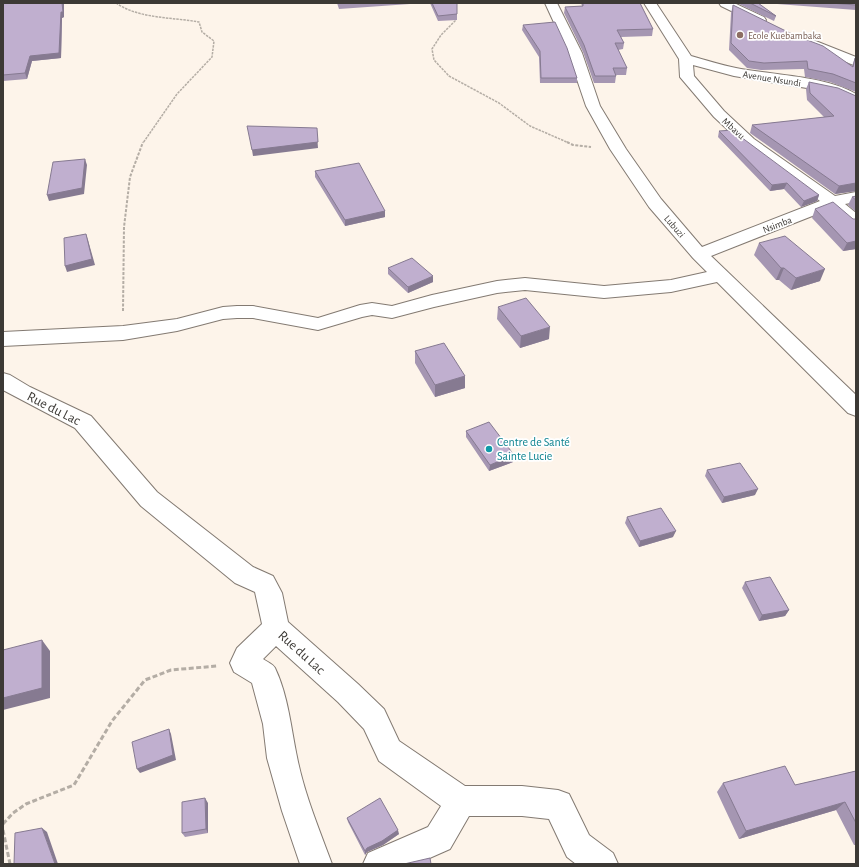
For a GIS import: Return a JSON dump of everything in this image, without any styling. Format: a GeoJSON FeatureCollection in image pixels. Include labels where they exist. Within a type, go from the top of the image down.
{"type":"FeatureCollection","features":[{"type":"Feature","properties":{"kind":"street","name":"Lubuzi"},"geometry":{"type":"LineString","coordinates":[[551,3],[575,53],[594,106],[618,149],[655,203],[699,254],[856,408]]}},
{"type":"Feature","properties":{"kind":"street","name":"Mbavu"},"geometry":{"type":"LineString","coordinates":[[650,3],[686,59],[687,77],[719,114],[749,142],[832,202],[856,222]]}},
{"type":"Feature","properties":{"kind":"street"},"geometry":{"type":"LineString","coordinates":[[725,3],[768,24]]}},
{"type":"Feature","properties":{"kind":"street"},"geometry":{"type":"LineString","coordinates":[[789,34],[856,62]]}},
{"type":"Feature","properties":{"kind":"street","name":"Avenue Nsundi"},"geometry":{"type":"LineString","coordinates":[[686,59],[734,72],[827,87],[841,91],[856,100]]}},
{"type":"Feature","properties":{"kind":"street","name":"Nsimba"},"geometry":{"type":"LineString","coordinates":[[699,254],[832,202],[856,197]]}},
{"type":"Feature","properties":{"kind":"street"},"geometry":{"type":"LineString","coordinates":[[3,339],[122,333],[177,325],[223,313],[253,312],[318,324],[360,311],[372,309],[392,312],[478,291],[525,284],[604,292],[671,286],[721,275]]}},
{"type":"Feature","properties":{"kind":"street","name":"Rue du Lac"},"geometry":{"type":"LineString","coordinates":[[3,380],[41,402],[83,422],[149,499],[244,575],[264,584],[269,593],[276,628],[348,692],[374,719],[389,751],[461,801]]}},
{"type":"Feature","properties":{"kind":"street"},"geometry":{"type":"LineString","coordinates":[[276,628],[247,657],[244,663],[264,675],[277,724],[282,758],[297,811],[316,864]]}},
{"type":"Feature","properties":{"kind":"street"},"geometry":{"type":"LineString","coordinates":[[379,864],[439,838],[461,801],[522,801],[558,805],[578,846],[602,864]]}},
{"type":"Feature","properties":{"kind":"path"},"geometry":{"type":"LineString","coordinates":[[116,3],[121,8],[137,12],[198,22],[202,32],[214,41],[212,56],[192,80],[177,94],[144,140],[130,177],[124,227],[122,333]]}},
{"type":"Feature","properties":{"kind":"path"},"geometry":{"type":"LineString","coordinates":[[454,15],[455,20],[441,35],[432,49],[434,60],[449,76],[499,103],[530,126],[548,135],[573,145],[618,149]]}},
{"type":"Feature","properties":{"kind":"path"},"geometry":{"type":"LineString","coordinates":[[3,824],[13,813],[26,804],[74,785],[112,721],[145,680],[151,676],[175,670],[244,663]]}},
{"type":"Feature","properties":{"kind":"path"},"geometry":{"type":"LineString","coordinates":[[3,830],[10,864]]}},
{"type":"Feature","properties":{"kind":"building"},"geometry":{"type":"Polygon","coordinates":[[[3,3],[62,3],[63,12],[61,12],[59,53],[30,56],[25,73],[3,75],[3,3]]]}},
{"type":"Feature","properties":{"kind":"building"},"geometry":{"type":"Polygon","coordinates":[[[432,3],[457,3],[457,14],[438,16],[432,3]]]}},
{"type":"Feature","properties":{"kind":"building"},"geometry":{"type":"Polygon","coordinates":[[[583,3],[640,3],[653,29],[617,30],[624,43],[615,43],[627,68],[613,68],[616,76],[595,76],[584,45],[565,7],[583,6],[583,3]]]}},
{"type":"Feature","properties":{"kind":"building"},"geometry":{"type":"Polygon","coordinates":[[[750,3],[758,3],[776,16],[750,3]]]}},
{"type":"Feature","properties":{"kind":"building"},"geometry":{"type":"Polygon","coordinates":[[[830,3],[856,3],[856,5],[830,3]]]}},
{"type":"Feature","properties":{"kind":"building"},"geometry":{"type":"Polygon","coordinates":[[[733,5],[794,35],[823,46],[853,67],[855,58],[856,83],[833,74],[808,69],[807,61],[764,63],[749,61],[731,43],[733,5]]]}},
{"type":"Feature","properties":{"kind":"building"},"geometry":{"type":"Polygon","coordinates":[[[555,22],[567,48],[577,78],[541,78],[540,51],[523,25],[555,22]]]}},
{"type":"Feature","properties":{"kind":"building"},"geometry":{"type":"Polygon","coordinates":[[[809,82],[838,88],[856,96],[856,183],[839,186],[752,125],[834,116],[810,93],[809,82]]]}},
{"type":"Feature","properties":{"kind":"building"},"geometry":{"type":"Polygon","coordinates":[[[247,126],[317,128],[318,142],[252,150],[247,126]]]}},
{"type":"Feature","properties":{"kind":"building"},"geometry":{"type":"Polygon","coordinates":[[[733,130],[819,195],[804,201],[787,183],[772,185],[719,131],[733,130]]]}},
{"type":"Feature","properties":{"kind":"building"},"geometry":{"type":"Polygon","coordinates":[[[85,159],[82,188],[47,195],[53,162],[85,159]]]}},
{"type":"Feature","properties":{"kind":"building"},"geometry":{"type":"Polygon","coordinates":[[[359,163],[385,211],[345,220],[315,171],[359,163]]]}},
{"type":"Feature","properties":{"kind":"building"},"geometry":{"type":"Polygon","coordinates":[[[833,202],[853,219],[856,219],[856,241],[847,243],[815,209],[833,202]]]}},
{"type":"Feature","properties":{"kind":"building"},"geometry":{"type":"Polygon","coordinates":[[[86,234],[92,259],[65,266],[64,238],[86,234]]]}},
{"type":"Feature","properties":{"kind":"building"},"geometry":{"type":"Polygon","coordinates":[[[785,236],[825,269],[796,278],[784,268],[781,268],[759,243],[785,236]]]}},
{"type":"Feature","properties":{"kind":"building"},"geometry":{"type":"Polygon","coordinates":[[[412,258],[433,276],[408,287],[388,268],[412,258]]]}},
{"type":"Feature","properties":{"kind":"building"},"geometry":{"type":"Polygon","coordinates":[[[526,298],[550,327],[521,336],[498,307],[526,298]]]}},
{"type":"Feature","properties":{"kind":"building"},"geometry":{"type":"Polygon","coordinates":[[[444,343],[465,376],[435,385],[415,351],[444,343]]]}},
{"type":"Feature","properties":{"kind":"building","name":"Centre de Santé Sainte Lucie"},"geometry":{"type":"Polygon","coordinates":[[[489,422],[514,455],[490,465],[466,431],[489,422]]]}},
{"type":"Feature","properties":{"kind":"building"},"geometry":{"type":"Polygon","coordinates":[[[740,463],[758,489],[724,497],[707,470],[740,463]]]}},
{"type":"Feature","properties":{"kind":"building"},"geometry":{"type":"Polygon","coordinates":[[[661,508],[676,531],[640,541],[627,517],[661,508]]]}},
{"type":"Feature","properties":{"kind":"building"},"geometry":{"type":"Polygon","coordinates":[[[770,577],[789,610],[762,615],[745,582],[770,577]]]}},
{"type":"Feature","properties":{"kind":"building"},"geometry":{"type":"Polygon","coordinates":[[[42,640],[42,688],[3,698],[3,650],[42,640]]]}},
{"type":"Feature","properties":{"kind":"building"},"geometry":{"type":"Polygon","coordinates":[[[169,729],[173,755],[137,769],[132,742],[169,729]]]}},
{"type":"Feature","properties":{"kind":"building"},"geometry":{"type":"Polygon","coordinates":[[[785,766],[795,785],[856,771],[856,823],[845,802],[746,831],[723,783],[785,766]]]}},
{"type":"Feature","properties":{"kind":"building"},"geometry":{"type":"Polygon","coordinates":[[[205,798],[206,829],[182,833],[182,802],[205,798]]]}},
{"type":"Feature","properties":{"kind":"building"},"geometry":{"type":"Polygon","coordinates":[[[380,798],[398,830],[382,841],[367,848],[365,851],[347,818],[380,798]]]}},
{"type":"Feature","properties":{"kind":"building"},"geometry":{"type":"Polygon","coordinates":[[[42,828],[55,864],[14,864],[15,833],[42,828]]]}},
{"type":"Feature","properties":{"kind":"building"},"geometry":{"type":"Polygon","coordinates":[[[430,858],[431,864],[404,864],[430,858]]]}},
{"type":"Feature","properties":{"kind":"place","name":"Ecole Kuebambaka"},"geometry":{"type":"Point","coordinates":[740,35]}},
{"type":"Feature","properties":{"kind":"place","name":"Centre de Santé Sainte Lucie"},"geometry":{"type":"Point","coordinates":[489,449]}}]}
